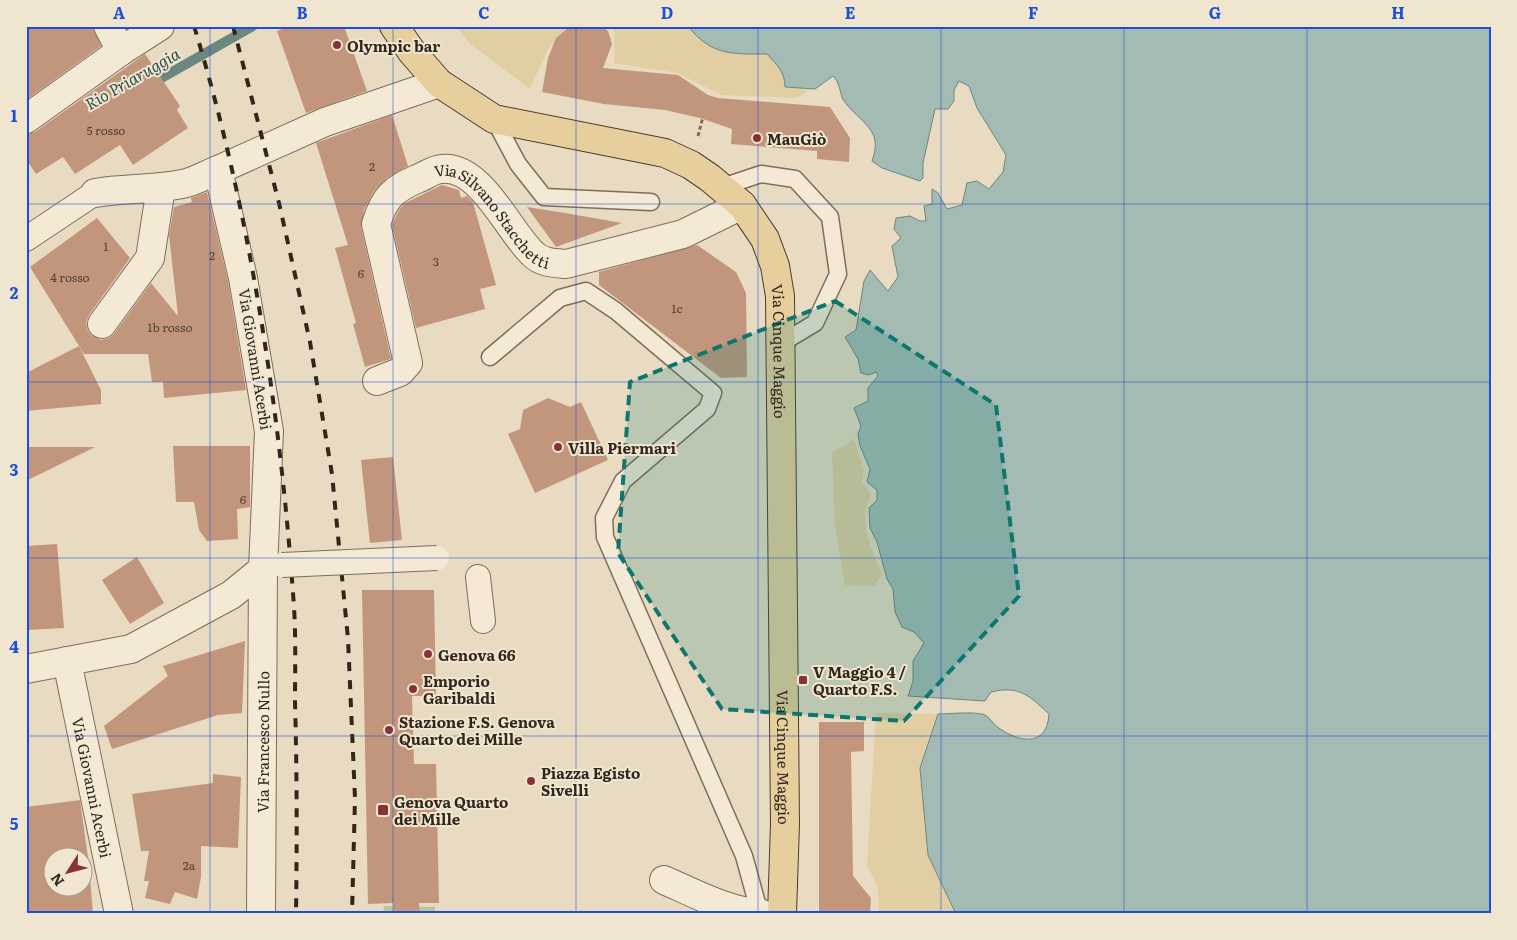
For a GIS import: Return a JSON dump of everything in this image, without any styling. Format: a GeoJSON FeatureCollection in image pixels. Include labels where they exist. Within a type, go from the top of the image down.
{"type":"FeatureCollection","features":[{"type":"Feature","properties":{"kind":"main road","name":"Via Cinque Maggio"},"geometry":{"type":"LineString","coordinates":[[394,26],[412,52],[439,83],[494,119],[664,153],[691,166],[732,196],[765,239],[775,266],[780,296],[785,824],[782,914]]}},
{"type":"Feature","properties":{"kind":"street"},"geometry":{"type":"LineString","coordinates":[[108,26],[121,51]]}},
{"type":"Feature","properties":{"kind":"street"},"geometry":{"type":"LineString","coordinates":[[26,118],[160,26]]}},
{"type":"Feature","properties":{"kind":"street"},"geometry":{"type":"LineString","coordinates":[[26,238],[96,194],[124,188],[184,184],[325,122],[439,83]]}},
{"type":"Feature","properties":{"kind":"street","name":"Via Silvano Stacchetti"},"geometry":{"type":"LineString","coordinates":[[377,381],[400,372],[408,363],[376,224],[381,205],[398,187],[442,168],[462,172],[479,186],[534,255],[547,262],[566,264],[683,234],[732,196]]}},
{"type":"Feature","properties":{"kind":"street","name":"Via Giovanni Acerbi"},"geometry":{"type":"LineString","coordinates":[[218,170],[243,278],[269,430],[273,567]]}},
{"type":"Feature","properties":{"kind":"street"},"geometry":{"type":"LineString","coordinates":[[102,324],[150,258],[161,187]]}},
{"type":"Feature","properties":{"kind":"street"},"geometry":{"type":"LineString","coordinates":[[26,669],[130,649],[231,595],[273,567],[437,558]]}},
{"type":"Feature","properties":{"kind":"street","name":"Via Francesco Nullo"},"geometry":{"type":"LineString","coordinates":[[261,914],[273,567]]}},
{"type":"Feature","properties":{"kind":"street"},"geometry":{"type":"LineString","coordinates":[[478,577],[483,621]]}},
{"type":"Feature","properties":{"kind":"street","name":"Via Giovanni Acerbi"},"geometry":{"type":"LineString","coordinates":[[67,661],[119,914]]}},
{"type":"Feature","properties":{"kind":"street"},"geometry":{"type":"LineString","coordinates":[[664,880],[718,904],[743,912],[761,914]]}},
{"type":"Feature","properties":{"kind":"lane"},"geometry":{"type":"LineString","coordinates":[[494,119],[518,164],[544,198],[650,202]]}},
{"type":"Feature","properties":{"kind":"lane"},"geometry":{"type":"LineString","coordinates":[[732,196],[761,174],[795,179],[830,217],[838,274],[815,324],[780,344]]}},
{"type":"Feature","properties":{"kind":"lane"},"geometry":{"type":"LineString","coordinates":[[490,356],[560,298],[586,291],[616,310],[713,393],[706,409],[624,481],[604,518],[605,537],[744,856],[761,914]]}},
{"type":"Feature","properties":{"kind":"highlighted area"},"geometry":{"type":"Polygon","coordinates":[[[835,301],[996,405],[1019,596],[904,721],[722,709],[618,553],[630,382],[835,301]]]}},
{"type":"Feature","properties":{"kind":"green space"},"geometry":{"type":"Polygon","coordinates":[[[384,906],[435,907],[435,914],[383,914],[384,906]]]}},
{"type":"Feature","properties":{"kind":"sand"},"geometry":{"type":"Polygon","coordinates":[[[456,26],[567,26],[547,51],[530,89],[470,44],[456,26]]]}},
{"type":"Feature","properties":{"kind":"sand"},"geometry":{"type":"Polygon","coordinates":[[[610,26],[688,26],[694,33],[753,48],[767,54],[780,68],[784,77],[785,87],[809,90],[797,98],[722,95],[677,73],[614,63],[615,32],[610,26]]]}},
{"type":"Feature","properties":{"kind":"sand"},"geometry":{"type":"Polygon","coordinates":[[[854,439],[864,470],[862,482],[871,495],[865,515],[867,535],[882,574],[874,586],[845,585],[835,526],[832,453],[854,439]]]}},
{"type":"Feature","properties":{"kind":"sand"},"geometry":{"type":"Polygon","coordinates":[[[876,713],[938,714],[920,768],[928,855],[956,914],[879,914],[878,888],[867,865],[876,713]]]}},
{"type":"Feature","properties":{"kind":"water"},"geometry":{"type":"Polygon","coordinates":[[[688,26],[1491,26],[1491,914],[956,914],[928,855],[920,768],[938,714],[981,714],[986,716],[1004,732],[1013,736],[1030,739],[1043,733],[1049,714],[1030,697],[1017,691],[1001,690],[991,692],[985,701],[908,696],[913,681],[913,661],[924,643],[914,632],[902,627],[895,612],[893,589],[887,579],[877,542],[870,528],[869,508],[877,500],[877,490],[867,482],[870,469],[860,446],[858,434],[861,426],[854,408],[868,401],[868,388],[878,376],[876,372],[869,375],[861,373],[858,359],[845,337],[856,330],[864,281],[870,270],[888,291],[898,277],[892,246],[901,238],[894,229],[896,218],[910,216],[920,221],[926,221],[924,206],[932,204],[932,189],[938,193],[947,209],[962,205],[967,183],[977,181],[989,189],[1003,172],[1006,155],[977,108],[969,86],[959,81],[954,90],[954,101],[948,109],[935,109],[923,163],[923,178],[920,181],[882,168],[872,161],[875,150],[873,134],[844,101],[833,76],[815,89],[785,87],[782,73],[767,54],[733,53],[714,48],[705,43],[688,26]]]}},
{"type":"Feature","properties":{"kind":"building"},"geometry":{"type":"Polygon","coordinates":[[[26,26],[93,26],[101,46],[26,100],[26,26]]]}},
{"type":"Feature","properties":{"kind":"building"},"geometry":{"type":"Polygon","coordinates":[[[290,26],[344,26],[367,91],[306,113],[277,31],[290,26]]]}},
{"type":"Feature","properties":{"kind":"building"},"geometry":{"type":"Polygon","coordinates":[[[570,26],[602,26],[608,31],[612,44],[603,68],[678,75],[708,95],[718,98],[830,107],[850,138],[849,162],[817,159],[817,151],[731,144],[732,129],[700,118],[665,110],[604,104],[542,92],[548,58],[556,38],[570,26]]]}},
{"type":"Feature","properties":{"kind":"building"},"geometry":{"type":"Polygon","coordinates":[[[145,54],[180,106],[177,110],[188,128],[133,165],[120,145],[75,174],[63,157],[36,174],[26,159],[26,134],[35,132],[145,54]]]}},
{"type":"Feature","properties":{"kind":"building"},"geometry":{"type":"Polygon","coordinates":[[[392,115],[408,166],[387,178],[374,191],[364,210],[361,227],[391,359],[365,367],[353,324],[356,323],[335,248],[348,245],[316,143],[392,115]]]}},
{"type":"Feature","properties":{"kind":"building"},"geometry":{"type":"Polygon","coordinates":[[[442,185],[459,190],[461,198],[467,196],[473,202],[496,285],[480,289],[485,309],[416,328],[392,225],[399,210],[405,203],[442,185]]]}},
{"type":"Feature","properties":{"kind":"building"},"geometry":{"type":"Polygon","coordinates":[[[207,192],[228,281],[246,390],[164,398],[163,382],[152,382],[148,354],[84,354],[30,267],[97,218],[130,258],[89,315],[86,323],[88,331],[92,336],[101,340],[109,338],[114,334],[151,283],[178,316],[169,235],[174,207],[192,202],[191,198],[207,192]]]}},
{"type":"Feature","properties":{"kind":"building"},"geometry":{"type":"Polygon","coordinates":[[[527,207],[565,213],[622,223],[556,247],[527,207]]]}},
{"type":"Feature","properties":{"kind":"building"},"geometry":{"type":"Polygon","coordinates":[[[697,245],[736,272],[746,293],[747,377],[721,378],[599,285],[599,272],[697,245]]]}},
{"type":"Feature","properties":{"kind":"building"},"geometry":{"type":"Polygon","coordinates":[[[79,346],[101,390],[101,404],[26,411],[26,373],[79,346]]]}},
{"type":"Feature","properties":{"kind":"building","name":"Villa Piermari"},"geometry":{"type":"Polygon","coordinates":[[[548,398],[570,407],[581,402],[608,460],[535,493],[508,434],[520,429],[523,410],[548,398]]]}},
{"type":"Feature","properties":{"kind":"building"},"geometry":{"type":"Polygon","coordinates":[[[173,446],[250,446],[250,507],[237,509],[238,539],[207,541],[199,530],[194,502],[176,502],[173,446]]]}},
{"type":"Feature","properties":{"kind":"building"},"geometry":{"type":"Polygon","coordinates":[[[26,447],[95,447],[26,481],[26,447]]]}},
{"type":"Feature","properties":{"kind":"building"},"geometry":{"type":"Polygon","coordinates":[[[393,457],[402,540],[370,543],[361,460],[393,457]]]}},
{"type":"Feature","properties":{"kind":"building"},"geometry":{"type":"Polygon","coordinates":[[[57,544],[64,628],[26,630],[26,546],[57,544]]]}},
{"type":"Feature","properties":{"kind":"building"},"geometry":{"type":"Polygon","coordinates":[[[137,557],[164,603],[130,624],[102,580],[137,557]]]}},
{"type":"Feature","properties":{"kind":"building","name":"Stazione F.S. Genova Quarto dei Mille"},"geometry":{"type":"Polygon","coordinates":[[[362,590],[434,590],[436,696],[412,696],[414,764],[436,764],[439,903],[419,903],[420,914],[394,914],[393,903],[368,904],[362,590]]]}},
{"type":"Feature","properties":{"kind":"building"},"geometry":{"type":"Polygon","coordinates":[[[245,641],[242,713],[218,715],[112,749],[104,726],[168,676],[163,666],[245,641]]]}},
{"type":"Feature","properties":{"kind":"building"},"geometry":{"type":"Polygon","coordinates":[[[819,722],[864,722],[864,751],[851,752],[853,876],[871,898],[870,914],[819,914],[819,722]]]}},
{"type":"Feature","properties":{"kind":"building"},"geometry":{"type":"Polygon","coordinates":[[[213,774],[241,777],[238,848],[201,846],[201,877],[197,899],[175,892],[170,904],[145,898],[149,881],[144,881],[149,851],[141,851],[132,794],[213,783],[213,774]]]}},
{"type":"Feature","properties":{"kind":"building"},"geometry":{"type":"Polygon","coordinates":[[[80,800],[87,848],[42,848],[42,898],[92,898],[93,914],[26,914],[26,807],[80,800]]]}},
{"type":"Feature","properties":{"kind":"waterway","name":"Rio Priaruggia"},"geometry":{"type":"LineString","coordinates":[[151,84],[253,26]]}},
{"type":"Feature","properties":{"kind":"railway"},"geometry":{"type":"LineString","coordinates":[[194,26],[214,96],[247,240],[260,314],[281,462],[295,619],[296,914]]}},
{"type":"Feature","properties":{"kind":"railway"},"geometry":{"type":"LineString","coordinates":[[233,26],[279,203],[310,342],[332,474],[348,639],[355,798],[352,914]]}},
{"type":"Feature","properties":{"kind":"place","name":"Olympic bar"},"geometry":{"type":"Point","coordinates":[337,45]}},
{"type":"Feature","properties":{"kind":"place","name":"MauGiò"},"geometry":{"type":"Point","coordinates":[757,138]}},
{"type":"Feature","properties":{"kind":"place","name":"Villa Piermari"},"geometry":{"type":"Point","coordinates":[558,447]}},
{"type":"Feature","properties":{"kind":"place","name":"Genova 66"},"geometry":{"type":"Point","coordinates":[428,654]}},
{"type":"Feature","properties":{"kind":"place","name":"V Maggio 4 / Quarto F.S."},"geometry":{"type":"Point","coordinates":[803,680]}},
{"type":"Feature","properties":{"kind":"place","name":"Emporio Garibaldi"},"geometry":{"type":"Point","coordinates":[413,689]}},
{"type":"Feature","properties":{"kind":"place","name":"Stazione F.S. Genova Quarto dei Mille"},"geometry":{"type":"Point","coordinates":[389,730]}},
{"type":"Feature","properties":{"kind":"place","name":"Piazza Egisto Sivelli"},"geometry":{"type":"Point","coordinates":[531,781]}},
{"type":"Feature","properties":{"kind":"place","name":"Genova Quarto dei Mille"},"geometry":{"type":"Point","coordinates":[383,810]}}]}
